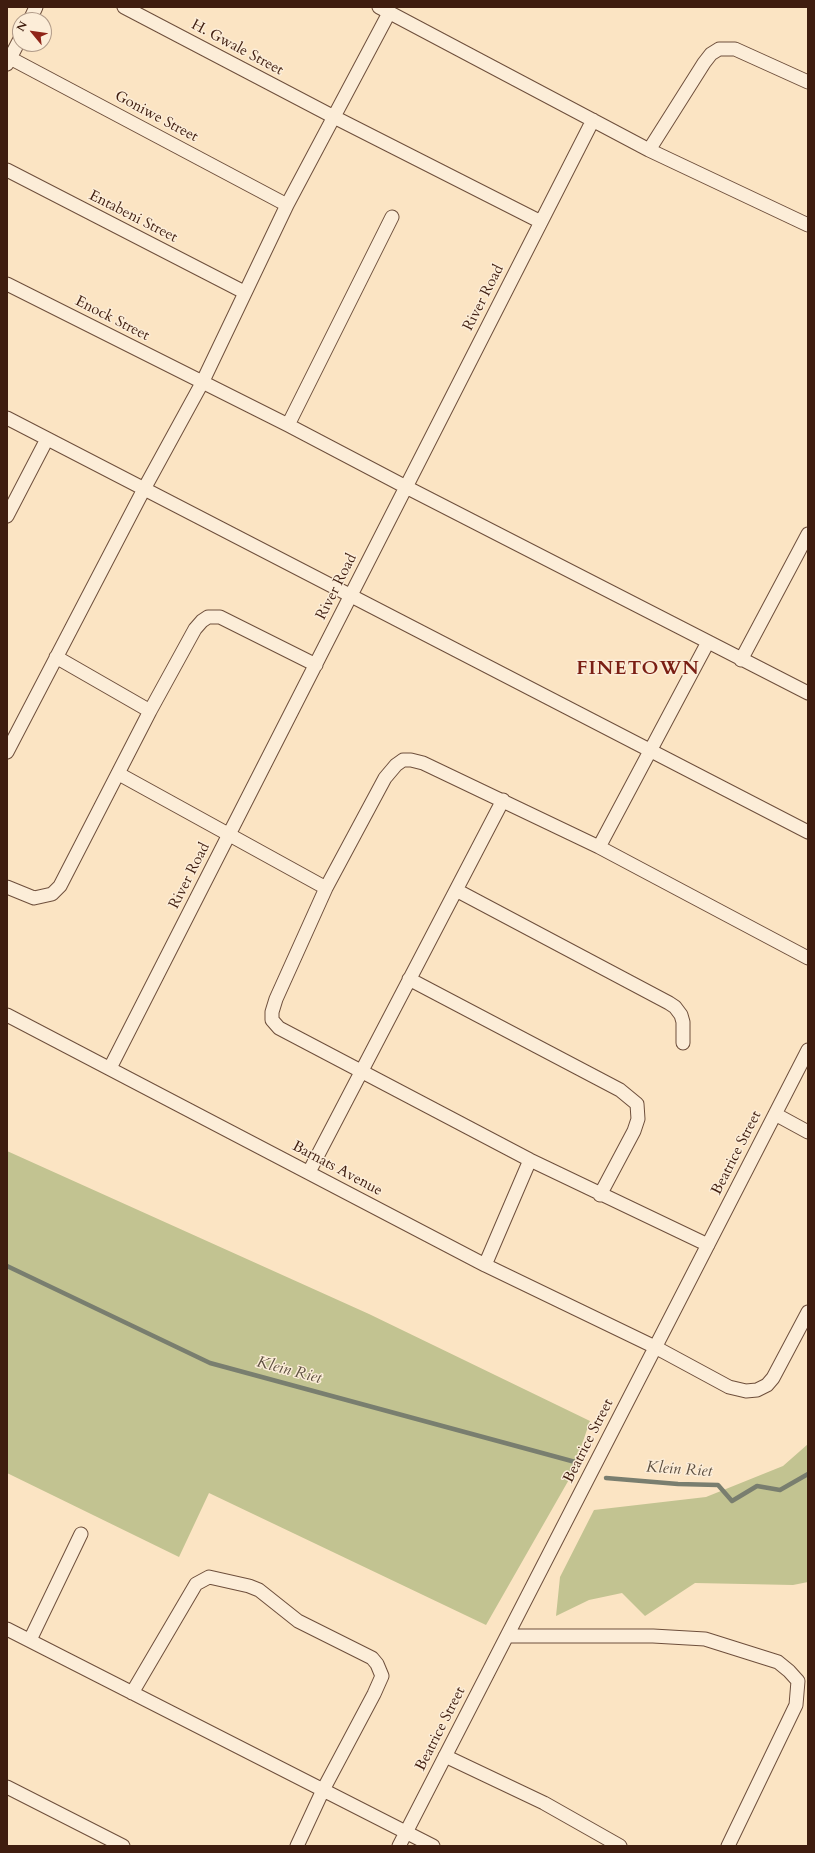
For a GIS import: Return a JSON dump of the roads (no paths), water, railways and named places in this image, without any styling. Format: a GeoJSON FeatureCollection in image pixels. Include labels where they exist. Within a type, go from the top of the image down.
{"type":"FeatureCollection","features":[{"type":"Feature","properties":{"kind":"street","name":"H. Gwale Street"},"geometry":{"type":"LineString","coordinates":[[124,7],[334,117],[541,222]]}},
{"type":"Feature","properties":{"kind":"street"},"geometry":{"type":"LineString","coordinates":[[7,752],[144,489],[202,383],[244,292],[287,205],[334,117],[384,10],[649,150],[808,225]]}},
{"type":"Feature","properties":{"kind":"street"},"geometry":{"type":"LineString","coordinates":[[649,150],[704,63],[711,54],[719,49],[735,49],[808,82]]}},
{"type":"Feature","properties":{"kind":"street"},"geometry":{"type":"LineString","coordinates":[[9,61],[14,52]]}},
{"type":"Feature","properties":{"kind":"street","name":"Goniwe Street"},"geometry":{"type":"LineString","coordinates":[[9,61],[287,205]]}},
{"type":"Feature","properties":{"kind":"street","name":"River Road"},"geometry":{"type":"LineString","coordinates":[[110,1068],[593,120]]}},
{"type":"Feature","properties":{"kind":"street","name":"Entabeni Street"},"geometry":{"type":"LineString","coordinates":[[7,170],[244,292]]}},
{"type":"Feature","properties":{"kind":"street"},"geometry":{"type":"LineString","coordinates":[[288,425],[392,217]]}},
{"type":"Feature","properties":{"kind":"street","name":"Enock Street"},"geometry":{"type":"LineString","coordinates":[[7,284],[288,425],[741,660],[808,693]]}},
{"type":"Feature","properties":{"kind":"street"},"geometry":{"type":"LineString","coordinates":[[7,418],[808,832]]}},
{"type":"Feature","properties":{"kind":"street"},"geometry":{"type":"LineString","coordinates":[[7,516],[47,439]]}},
{"type":"Feature","properties":{"kind":"street"},"geometry":{"type":"LineString","coordinates":[[741,660],[808,534]]}},
{"type":"Feature","properties":{"kind":"street"},"geometry":{"type":"LineString","coordinates":[[7,887],[34,898],[52,894],[60,886],[119,774],[150,711],[195,629],[208,617],[220,616],[316,665]]}},
{"type":"Feature","properties":{"kind":"street"},"geometry":{"type":"LineString","coordinates":[[599,847],[708,642]]}},
{"type":"Feature","properties":{"kind":"street"},"geometry":{"type":"LineString","coordinates":[[56,657],[150,711]]}},
{"type":"Feature","properties":{"kind":"street"},"geometry":{"type":"LineString","coordinates":[[708,1245],[600,1195],[530,1160],[279,1028],[272,1020],[272,1012],[281,983],[326,888],[385,778],[390,770],[403,760],[423,763],[503,800],[599,847],[808,958]]}},
{"type":"Feature","properties":{"kind":"street"},"geometry":{"type":"LineString","coordinates":[[119,774],[326,888]]}},
{"type":"Feature","properties":{"kind":"street"},"geometry":{"type":"LineString","coordinates":[[309,1172],[503,800]]}},
{"type":"Feature","properties":{"kind":"street"},"geometry":{"type":"LineString","coordinates":[[456,890],[675,1007],[682,1016],[682,1043]]}},
{"type":"Feature","properties":{"kind":"street"},"geometry":{"type":"LineString","coordinates":[[409,979],[620,1090],[637,1104],[638,1120],[634,1131],[600,1195]]}},
{"type":"Feature","properties":{"kind":"street","name":"Barnats Avenue"},"geometry":{"type":"LineString","coordinates":[[7,1015],[485,1264],[655,1347],[691,1368],[713,1377],[729,1387],[746,1391],[757,1390],[767,1385],[773,1378],[808,1312]]}},
{"type":"Feature","properties":{"kind":"street","name":"Beatrice Street"},"geometry":{"type":"LineString","coordinates":[[399,1846],[808,1050]]}},
{"type":"Feature","properties":{"kind":"street"},"geometry":{"type":"LineString","coordinates":[[775,1114],[808,1132]]}},
{"type":"Feature","properties":{"kind":"street"},"geometry":{"type":"LineString","coordinates":[[485,1264],[530,1160]]}},
{"type":"Feature","properties":{"kind":"street"},"geometry":{"type":"LineString","coordinates":[[30,1640],[80,1534]]}},
{"type":"Feature","properties":{"kind":"street"},"geometry":{"type":"LineString","coordinates":[[132,1693],[196,1584],[209,1577],[249,1586],[259,1590],[298,1620],[372,1658],[380,1669],[382,1676],[323,1790],[297,1846]]}},
{"type":"Feature","properties":{"kind":"street"},"geometry":{"type":"LineString","coordinates":[[7,1629],[433,1846]]}},
{"type":"Feature","properties":{"kind":"street"},"geometry":{"type":"LineString","coordinates":[[507,1636],[653,1636],[705,1639],[746,1650],[778,1662],[789,1671],[798,1682],[796,1705],[728,1846]]}},
{"type":"Feature","properties":{"kind":"street"},"geometry":{"type":"LineString","coordinates":[[445,1756],[544,1803],[620,1846]]}},
{"type":"Feature","properties":{"kind":"street"},"geometry":{"type":"LineString","coordinates":[[7,1787],[123,1846]]}},
{"type":"Feature","properties":{"kind":"waterway","name":"Klein Riet"},"geometry":{"type":"LineString","coordinates":[[7,1266],[210,1363],[579,1463]]}},
{"type":"Feature","properties":{"kind":"waterway","name":"Klein Riet"},"geometry":{"type":"LineString","coordinates":[[606,1478],[678,1484],[718,1485],[732,1501],[757,1486],[780,1490],[808,1474]]}},
{"type":"Feature","properties":{"kind":"district","name":"FINETOWN"},"geometry":{"type":"Point","coordinates":[638,670]}}]}
